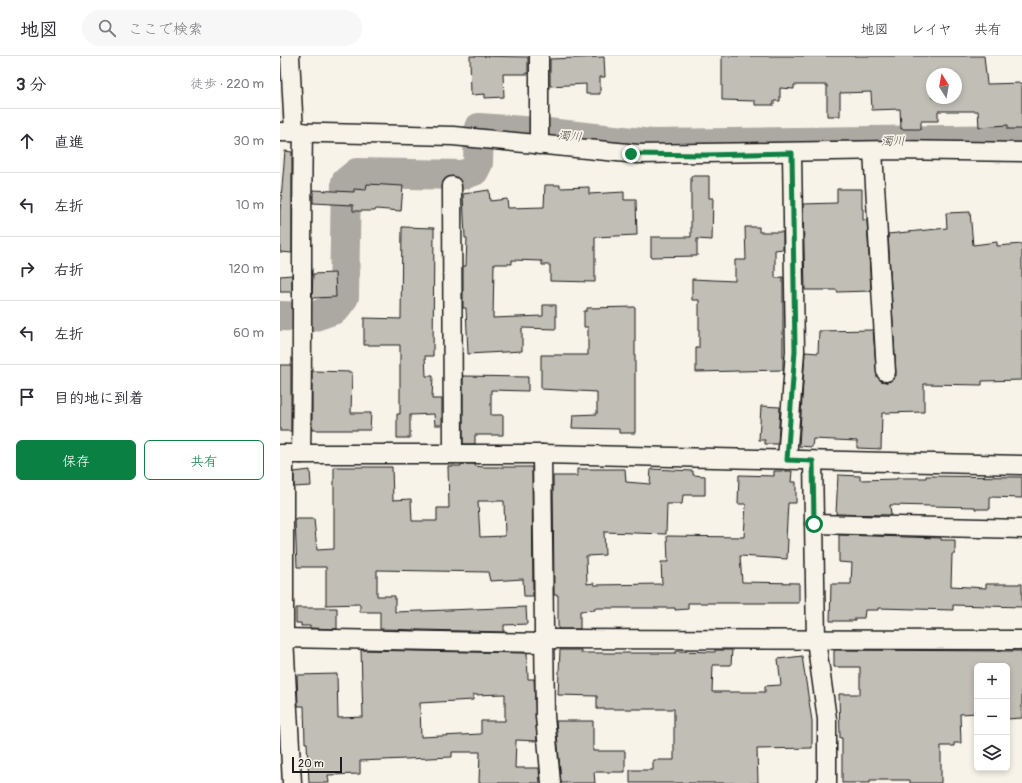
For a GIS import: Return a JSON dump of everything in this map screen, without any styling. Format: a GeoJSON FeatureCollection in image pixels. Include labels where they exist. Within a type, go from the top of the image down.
{"type":"FeatureCollection","features":[{"type":"Feature","properties":{"kind":"street"},"geometry":{"type":"LineString","coordinates":[[290,56],[292,132],[304,305],[304,328],[288,454],[283,659],[292,783]]}},
{"type":"Feature","properties":{"kind":"street"},"geometry":{"type":"LineString","coordinates":[[539,56],[539,145]]}},
{"type":"Feature","properties":{"kind":"street"},"geometry":{"type":"LineString","coordinates":[[292,132],[467,137],[638,154],[873,151],[1022,152]]}},
{"type":"Feature","properties":{"kind":"street"},"geometry":{"type":"LineString","coordinates":[[873,151],[886,372]]}},
{"type":"Feature","properties":{"kind":"street"},"geometry":{"type":"LineString","coordinates":[[787,460],[795,351],[792,153]]}},
{"type":"Feature","properties":{"kind":"street"},"geometry":{"type":"LineString","coordinates":[[452,186],[453,454]]}},
{"type":"Feature","properties":{"kind":"street"},"geometry":{"type":"LineString","coordinates":[[288,454],[542,454],[1022,465]]}},
{"type":"Feature","properties":{"kind":"street"},"geometry":{"type":"LineString","coordinates":[[542,454],[546,716],[551,783]]}},
{"type":"Feature","properties":{"kind":"street"},"geometry":{"type":"LineString","coordinates":[[813,461],[816,640],[826,719],[827,783]]}},
{"type":"Feature","properties":{"kind":"street"},"geometry":{"type":"LineString","coordinates":[[814,524],[1022,529]]}},
{"type":"Feature","properties":{"kind":"street"},"geometry":{"type":"LineString","coordinates":[[284,638],[544,641],[1022,640]]}},
{"type":"Feature","properties":{"kind":"building"},"geometry":{"type":"Polygon","coordinates":[[[470,56],[528,57],[528,74],[503,74],[504,97],[485,98],[485,94],[471,95],[470,56]]]}},
{"type":"Feature","properties":{"kind":"building"},"geometry":{"type":"Polygon","coordinates":[[[722,56],[984,56],[987,84],[1022,83],[1022,129],[1008,129],[1008,125],[979,127],[978,111],[938,111],[938,121],[921,121],[921,129],[901,129],[900,109],[872,110],[871,92],[840,93],[840,116],[827,116],[827,85],[794,85],[794,89],[780,88],[780,101],[774,101],[774,105],[755,105],[755,101],[722,100],[722,56]]]}},
{"type":"Feature","properties":{"kind":"building"},"geometry":{"type":"Polygon","coordinates":[[[604,57],[605,77],[600,77],[600,94],[586,94],[586,84],[550,86],[550,59],[604,57]]]}},
{"type":"Feature","properties":{"kind":"building"},"geometry":{"type":"Polygon","coordinates":[[[285,151],[292,152],[292,253],[280,252],[280,211],[285,151]]]}},
{"type":"Feature","properties":{"kind":"building"},"geometry":{"type":"Polygon","coordinates":[[[691,176],[709,176],[709,198],[713,198],[712,240],[697,239],[697,256],[651,257],[651,237],[691,237],[691,176]]]}},
{"type":"Feature","properties":{"kind":"building"},"geometry":{"type":"Polygon","coordinates":[[[367,184],[403,186],[401,211],[376,209],[375,211],[353,211],[353,205],[313,203],[313,190],[354,192],[354,189],[366,190],[367,184]]]}},
{"type":"Feature","properties":{"kind":"building"},"geometry":{"type":"Polygon","coordinates":[[[545,185],[560,185],[560,188],[589,187],[589,194],[624,192],[624,200],[636,200],[637,235],[595,237],[595,282],[550,281],[550,265],[542,265],[542,261],[512,260],[512,264],[494,264],[493,318],[543,316],[543,305],[556,305],[556,329],[522,328],[522,351],[468,354],[466,308],[463,308],[463,266],[466,266],[467,238],[465,238],[463,194],[489,190],[490,201],[507,199],[508,208],[544,207],[545,185]]]}},
{"type":"Feature","properties":{"kind":"building"},"geometry":{"type":"Polygon","coordinates":[[[837,189],[862,189],[863,220],[867,220],[871,291],[837,292],[837,290],[805,290],[803,204],[837,203],[837,189]]]}},
{"type":"Feature","properties":{"kind":"building"},"geometry":{"type":"Polygon","coordinates":[[[970,212],[973,245],[997,242],[997,246],[1022,244],[1022,380],[982,381],[982,385],[924,384],[924,412],[882,413],[881,449],[857,448],[857,441],[813,439],[812,447],[799,446],[805,352],[818,353],[819,331],[873,330],[877,377],[881,381],[887,382],[896,376],[888,234],[947,228],[946,213],[970,212]]]}},
{"type":"Feature","properties":{"kind":"building"},"geometry":{"type":"Polygon","coordinates":[[[402,227],[434,228],[433,356],[425,356],[426,376],[433,376],[432,399],[442,399],[442,425],[435,425],[434,414],[410,415],[410,438],[397,438],[397,414],[400,414],[400,345],[364,345],[364,318],[401,319],[402,227]]]}},
{"type":"Feature","properties":{"kind":"building"},"geometry":{"type":"Polygon","coordinates":[[[745,227],[759,227],[759,232],[783,232],[783,249],[775,250],[775,278],[783,277],[783,370],[696,372],[696,348],[699,348],[699,300],[692,300],[692,279],[735,281],[735,260],[746,260],[745,227]]]}},
{"type":"Feature","properties":{"kind":"building"},"geometry":{"type":"Polygon","coordinates":[[[335,273],[336,297],[312,298],[313,274],[335,273]]]}},
{"type":"Feature","properties":{"kind":"building"},"geometry":{"type":"Polygon","coordinates":[[[292,275],[292,292],[280,292],[280,276],[292,275]]]}},
{"type":"Feature","properties":{"kind":"building"},"geometry":{"type":"Polygon","coordinates":[[[635,307],[635,433],[619,433],[619,429],[572,428],[573,415],[597,414],[597,392],[541,389],[541,355],[588,355],[588,327],[584,327],[584,311],[587,311],[587,308],[635,307]]]}},
{"type":"Feature","properties":{"kind":"building"},"geometry":{"type":"Polygon","coordinates":[[[280,365],[291,365],[291,431],[280,431],[280,365]]]}},
{"type":"Feature","properties":{"kind":"building"},"geometry":{"type":"Polygon","coordinates":[[[312,371],[352,372],[351,413],[371,413],[370,430],[312,430],[312,371]]]}},
{"type":"Feature","properties":{"kind":"building"},"geometry":{"type":"Polygon","coordinates":[[[463,376],[528,377],[528,391],[491,390],[491,415],[503,415],[503,435],[475,435],[475,444],[463,444],[463,376]]]}},
{"type":"Feature","properties":{"kind":"building"},"geometry":{"type":"Polygon","coordinates":[[[761,406],[780,407],[778,444],[765,444],[765,440],[759,440],[761,406]]]}},
{"type":"Feature","properties":{"kind":"building"},"geometry":{"type":"Polygon","coordinates":[[[461,464],[475,464],[475,466],[483,467],[532,467],[533,596],[524,596],[523,579],[490,581],[488,572],[377,570],[377,596],[395,596],[395,612],[526,607],[527,624],[504,625],[504,632],[380,629],[380,612],[360,612],[360,604],[326,605],[326,567],[297,567],[295,519],[314,519],[317,550],[334,549],[334,467],[392,467],[393,500],[411,499],[412,521],[437,521],[437,508],[449,508],[448,466],[461,466],[461,464]],[[478,501],[480,537],[505,536],[504,501],[478,501]]]}},
{"type":"Feature","properties":{"kind":"building"},"geometry":{"type":"Polygon","coordinates":[[[577,469],[625,469],[626,482],[650,484],[651,469],[693,471],[693,475],[705,476],[705,495],[683,495],[682,504],[667,504],[666,534],[604,532],[605,555],[586,556],[587,584],[594,583],[594,585],[662,584],[661,562],[668,562],[667,536],[744,537],[746,504],[738,504],[739,475],[774,476],[774,471],[792,471],[791,482],[796,482],[796,503],[788,503],[786,539],[788,539],[787,559],[740,556],[742,582],[799,583],[799,603],[688,603],[688,609],[675,610],[675,608],[595,608],[595,610],[580,611],[580,629],[558,629],[558,595],[554,595],[553,476],[577,476],[577,469]]]}},
{"type":"Feature","properties":{"kind":"building"},"geometry":{"type":"Polygon","coordinates":[[[310,470],[311,486],[294,487],[294,472],[310,470]]]}},
{"type":"Feature","properties":{"kind":"building"},"geometry":{"type":"Polygon","coordinates":[[[838,475],[860,476],[860,480],[926,478],[926,476],[1022,477],[1022,498],[990,497],[990,509],[975,509],[975,507],[890,505],[891,515],[836,514],[838,475]]]}},
{"type":"Feature","properties":{"kind":"building"},"geometry":{"type":"Polygon","coordinates":[[[839,535],[941,538],[941,540],[955,540],[955,554],[952,554],[951,586],[986,588],[986,584],[1022,584],[1022,607],[953,605],[953,610],[878,608],[878,610],[865,610],[864,618],[855,618],[855,621],[830,621],[831,584],[851,584],[852,563],[839,562],[839,535]]]}},
{"type":"Feature","properties":{"kind":"building"},"geometry":{"type":"Polygon","coordinates":[[[296,608],[337,608],[337,629],[310,628],[310,626],[301,626],[301,623],[296,623],[296,608]]]}},
{"type":"Feature","properties":{"kind":"building"},"geometry":{"type":"Polygon","coordinates":[[[361,650],[527,653],[528,679],[534,679],[537,741],[516,740],[515,768],[539,768],[540,783],[479,783],[480,752],[452,752],[452,757],[360,761],[360,774],[328,775],[329,783],[309,783],[307,743],[305,743],[304,706],[298,706],[297,675],[337,674],[338,718],[363,717],[361,650]],[[505,694],[473,695],[473,700],[420,703],[421,737],[481,734],[481,721],[505,721],[505,694]]]}},
{"type":"Feature","properties":{"kind":"building"},"geometry":{"type":"Polygon","coordinates":[[[560,650],[581,650],[581,653],[676,653],[676,651],[715,652],[715,650],[732,650],[731,665],[713,665],[712,692],[765,692],[765,686],[781,685],[778,659],[802,656],[812,721],[812,748],[757,749],[758,783],[630,783],[630,770],[653,770],[653,760],[674,760],[674,709],[597,709],[597,696],[558,695],[560,650]]]}},
{"type":"Feature","properties":{"kind":"building"},"geometry":{"type":"Polygon","coordinates":[[[834,650],[1022,651],[1022,718],[1010,719],[1010,663],[974,663],[974,713],[960,714],[961,743],[954,743],[954,746],[941,746],[941,783],[910,783],[910,780],[870,780],[870,783],[842,783],[842,738],[840,738],[839,694],[860,694],[860,667],[834,667],[834,650]]]}},
{"type":"Feature","properties":{"kind":"building"},"geometry":{"type":"Polygon","coordinates":[[[556,721],[593,721],[593,751],[625,751],[625,772],[594,772],[595,783],[561,783],[556,721]]]}},
{"type":"Feature","properties":{"kind":"waterway","name":"濁川"},"geometry":{"type":"LineString","coordinates":[[280,316],[312,317],[335,309],[344,297],[346,182],[357,173],[462,175],[474,171],[478,163],[479,128],[538,132],[652,144],[1022,139]]}},
{"type":"Feature","properties":{"kind":"route"},"geometry":{"type":"LineString","coordinates":[[631,154],[705,155],[792,153],[795,351],[787,460],[813,461],[814,524]]}}]}
